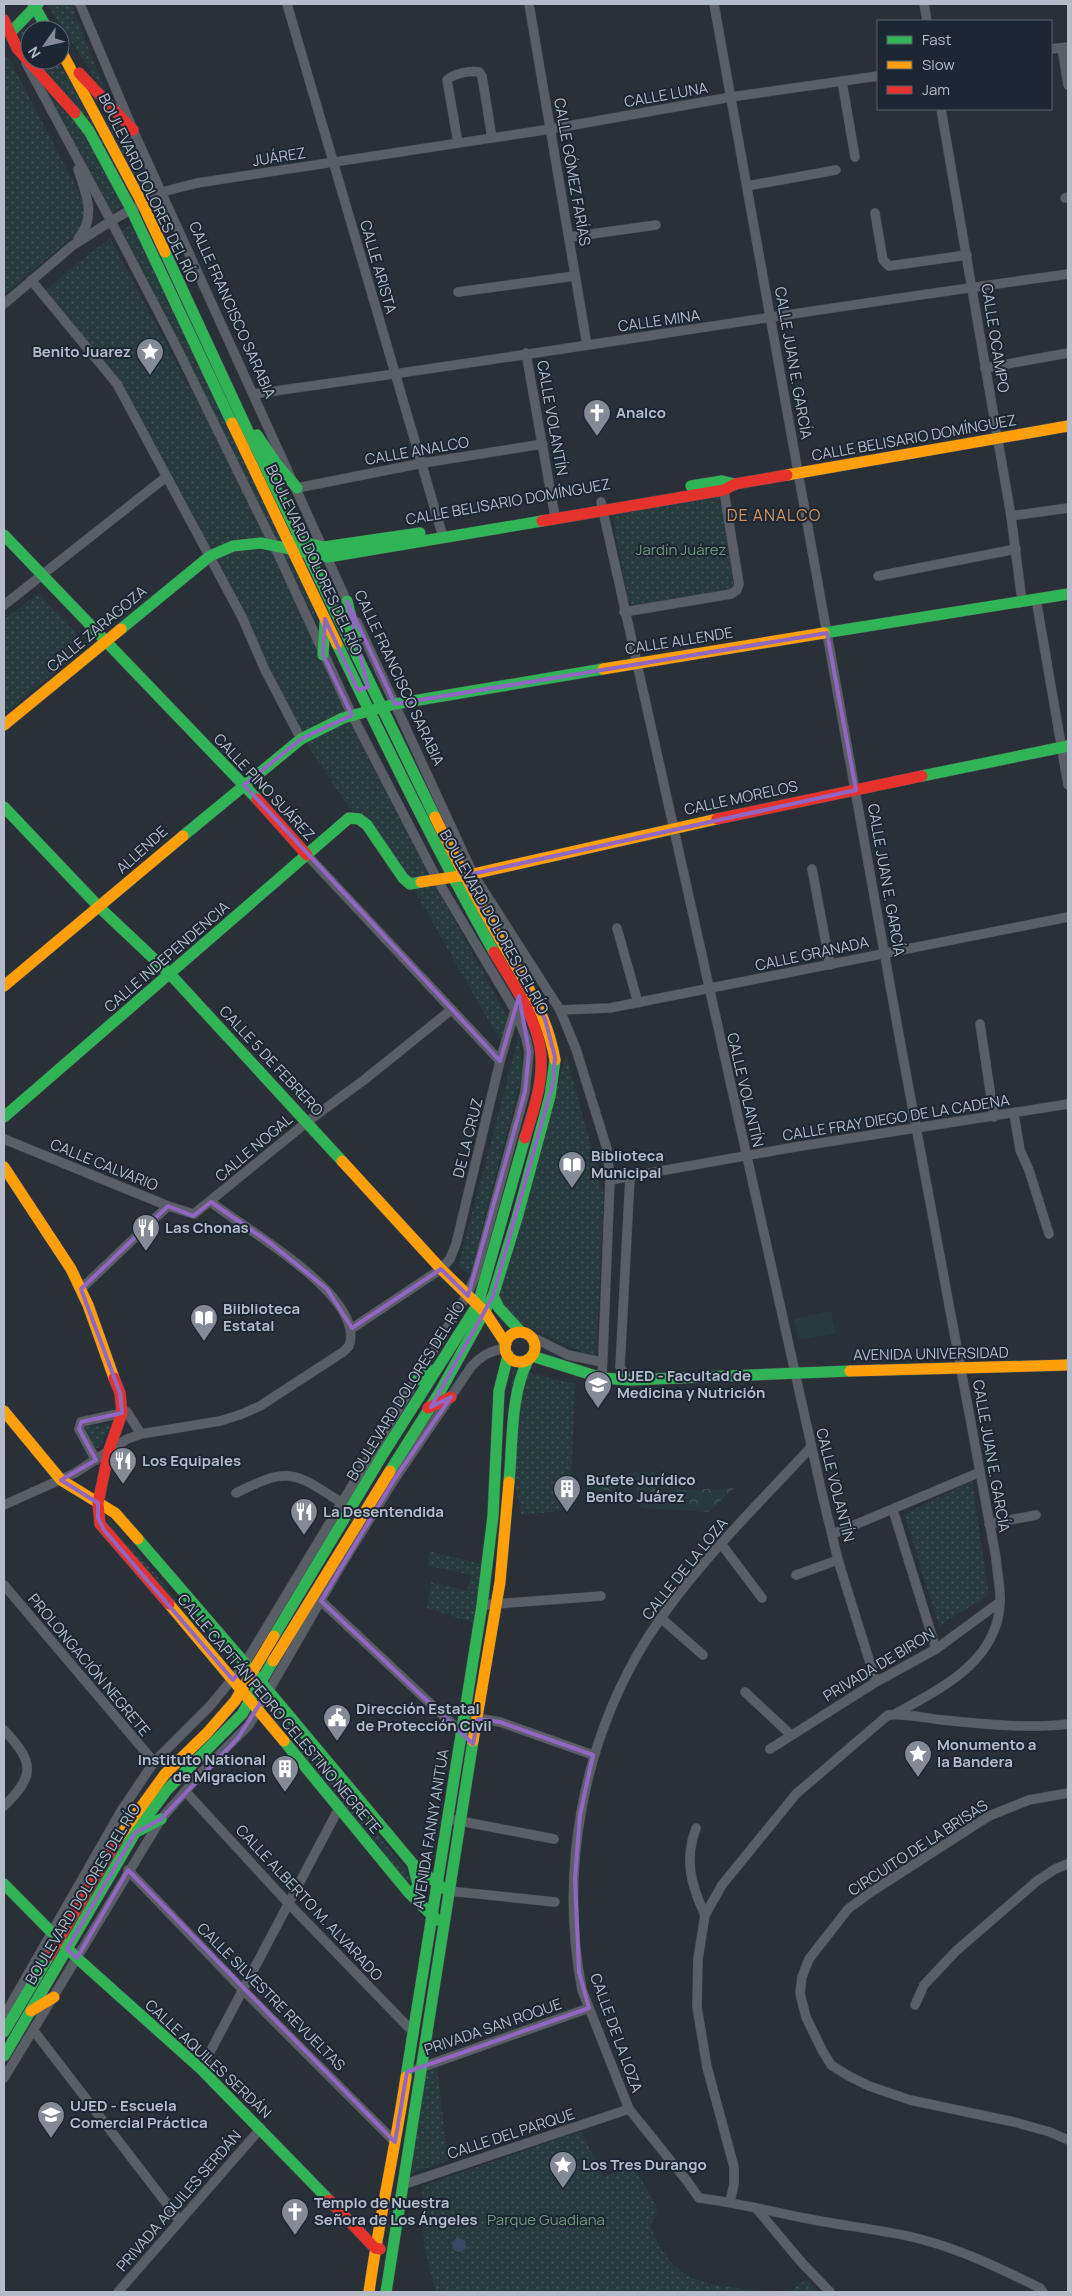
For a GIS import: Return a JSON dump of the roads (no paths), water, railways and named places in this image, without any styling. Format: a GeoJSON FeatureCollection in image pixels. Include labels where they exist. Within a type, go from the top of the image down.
{"type":"FeatureCollection","features":[{"type":"Feature","properties":{"kind":"main road"},"geometry":{"type":"LineString","coordinates":[[7,36],[35,5],[43,20]]}},
{"type":"Feature","properties":{"kind":"main road","name":"BOULEVARD DOLORES DEL RÍO"},"geometry":{"type":"LineString","coordinates":[[4,20],[7,36],[65,100],[88,131],[131,209],[368,712],[540,1009],[551,1038],[555,1063],[548,1104],[493,1296],[439,1367],[247,1668],[242,1689],[226,1712],[147,1796],[127,1824],[4,2032]]}},
{"type":"Feature","properties":{"kind":"main road"},"geometry":{"type":"LineString","coordinates":[[70,65],[86,79],[111,109],[133,130]]}},
{"type":"Feature","properties":{"kind":"main road","name":"BOULEVARD DOLORES DEL RÍO"},"geometry":{"type":"LineString","coordinates":[[4,2056],[30,2012],[59,1941],[135,1832],[167,1790],[233,1725],[250,1700],[264,1687],[428,1409],[482,1308],[534,1108],[542,1070],[541,1054],[536,1032],[529,1014],[247,429],[142,203],[70,65]]}},
{"type":"Feature","properties":{"kind":"main road","name":"CALLE BELISARIO DOMÍNGUEZ"},"geometry":{"type":"LineString","coordinates":[[326,552],[1068,426]]}},
{"type":"Feature","properties":{"kind":"main road"},"geometry":{"type":"LineString","coordinates":[[247,429],[259,436],[276,462],[297,488]]}},
{"type":"Feature","properties":{"kind":"main road","name":"CALLE PINO SUÁREZ"},"geometry":{"type":"LineString","coordinates":[[4,535],[244,785],[307,855]]}},
{"type":"Feature","properties":{"kind":"main road"},"geometry":{"type":"LineString","coordinates":[[287,538],[306,548],[326,552]]}},
{"type":"Feature","properties":{"kind":"main road","name":"CALLE ZARAGOZA"},"geometry":{"type":"LineString","coordinates":[[4,725],[105,640],[210,556],[233,546],[261,543],[292,550],[306,548]]}},
{"type":"Feature","properties":{"kind":"main road","name":"CALLE ALLENDE"},"geometry":{"type":"LineString","coordinates":[[301,740],[328,724],[352,715],[395,704],[635,663],[1068,594]]}},
{"type":"Feature","properties":{"kind":"main road"},"geometry":{"type":"LineString","coordinates":[[347,601],[357,643],[359,661]]}},
{"type":"Feature","properties":{"kind":"main road"},"geometry":{"type":"LineString","coordinates":[[323,655],[325,619]]}},
{"type":"Feature","properties":{"kind":"main road","name":"ALLENDE"},"geometry":{"type":"LineString","coordinates":[[4,986],[191,827],[301,740]]}},
{"type":"Feature","properties":{"kind":"main road","name":"CALLE MORELOS"},"geometry":{"type":"LineString","coordinates":[[420,883],[463,876],[672,828],[1065,746]]}},
{"type":"Feature","properties":{"kind":"main road","name":"CALLE 5 DE FEBRERO"},"geometry":{"type":"LineString","coordinates":[[4,807],[99,907],[170,974],[441,1269],[467,1296],[482,1308],[506,1349]]}},
{"type":"Feature","properties":{"kind":"main road","name":"CALLE INDEPENDENCIA"},"geometry":{"type":"LineString","coordinates":[[4,1117],[349,818],[356,819],[370,828],[405,881],[410,884],[420,883]]}},
{"type":"Feature","properties":{"kind":"main road"},"geometry":{"type":"LineString","coordinates":[[4,1167],[55,1244],[81,1289],[120,1393],[122,1413],[109,1450],[98,1503]]}},
{"type":"Feature","properties":{"kind":"main road"},"geometry":{"type":"LineString","coordinates":[[493,1296],[499,1308],[522,1331],[535,1346],[530,1358],[518,1362],[506,1349],[511,1335],[522,1331]]}},
{"type":"Feature","properties":{"kind":"main road"},"geometry":{"type":"LineString","coordinates":[[482,1308],[522,1331]]}},
{"type":"Feature","properties":{"kind":"main road","name":"AVENIDA FANNY ANITUA"},"geometry":{"type":"LineString","coordinates":[[369,2292],[375,2248],[392,2167],[482,1606],[493,1516],[499,1391],[506,1349]]}},
{"type":"Feature","properties":{"kind":"main road","name":"AVENIDA UNIVERSIDAD"},"geometry":{"type":"LineString","coordinates":[[530,1358],[602,1378],[629,1380],[1068,1365]]}},
{"type":"Feature","properties":{"kind":"main road","name":"AVENIDA FANNY ANITUA"},"geometry":{"type":"LineString","coordinates":[[386,2292],[420,2068],[504,1552],[517,1395],[521,1374],[530,1358]]}},
{"type":"Feature","properties":{"kind":"main road"},"geometry":{"type":"LineString","coordinates":[[417,1380],[439,1367]]}},
{"type":"Feature","properties":{"kind":"main road"},"geometry":{"type":"LineString","coordinates":[[428,1409],[451,1397]]}},
{"type":"Feature","properties":{"kind":"main road","name":"CALLE CAPITÁN PEDRO CELESTINO NEGRETE"},"geometry":{"type":"LineString","coordinates":[[4,1411],[61,1480],[115,1513],[413,1864],[436,1889],[449,1891]]}},
{"type":"Feature","properties":{"kind":"main road","name":"CALLE CAPITÁN PEDRO CELESTINO NEGRETE"},"geometry":{"type":"LineString","coordinates":[[98,1503],[98,1518],[104,1530],[242,1689],[411,1893],[433,1917],[443,1924]]}},
{"type":"Feature","properties":{"kind":"main road"},"geometry":{"type":"LineString","coordinates":[[135,1832],[161,1819]]}},
{"type":"Feature","properties":{"kind":"main road"},"geometry":{"type":"LineString","coordinates":[[411,1893],[418,1884],[413,1864]]}},
{"type":"Feature","properties":{"kind":"main road","name":"CALLE AQUILES SERDÁN"},"geometry":{"type":"LineString","coordinates":[[4,1884],[77,1958],[201,2069],[261,2128],[375,2248]]}},
{"type":"Feature","properties":{"kind":"main road"},"geometry":{"type":"LineString","coordinates":[[411,1893],[436,1889]]}},
{"type":"Feature","properties":{"kind":"main road"},"geometry":{"type":"LineString","coordinates":[[30,2012],[54,1997]]}},
{"type":"Feature","properties":{"kind":"main road"},"geometry":{"type":"LineString","coordinates":[[392,2167],[394,2177],[402,2184]]}},
{"type":"Feature","properties":{"kind":"main road"},"geometry":{"type":"LineString","coordinates":[[375,2248],[393,2252]]}},
{"type":"Feature","properties":{"kind":"street","name":"CALLE FRANCISCO SARABIA"},"geometry":{"type":"LineString","coordinates":[[80,4],[133,130],[395,704],[463,876],[560,1010],[576,1049],[607,1149],[610,1180],[602,1378]]}},
{"type":"Feature","properties":{"kind":"street","name":"CALLE ARISTA"},"geometry":{"type":"LineString","coordinates":[[286,4],[376,311],[423,463],[442,533]]}},
{"type":"Feature","properties":{"kind":"street","name":"CALLE GÓMEZ FARÍAS"},"geometry":{"type":"LineString","coordinates":[[529,4],[587,345]]}},
{"type":"Feature","properties":{"kind":"street","name":"CALLE JUAN E. GARCÍA"},"geometry":{"type":"LineString","coordinates":[[705,1915],[722,1885],[796,1794],[888,1714],[895,1714],[935,1693],[976,1660],[995,1629],[1000,1602],[996,1558],[978,1473],[962,1368],[916,1127],[714,4]]}},
{"type":"Feature","properties":{"kind":"street"},"geometry":{"type":"LineString","coordinates":[[924,4],[927,20]]}},
{"type":"Feature","properties":{"kind":"street"},"geometry":{"type":"LineString","coordinates":[[1052,50],[1065,47],[1068,85]]}},
{"type":"Feature","properties":{"kind":"street"},"geometry":{"type":"LineString","coordinates":[[4,2016],[59,1941],[121,1811],[154,1762],[233,1680],[247,1668],[342,1503],[467,1296],[475,1277],[525,1092],[529,1052],[526,1038],[515,1010],[438,881],[352,715],[274,545],[175,344],[17,48]]}},
{"type":"Feature","properties":{"kind":"street"},"geometry":{"type":"LineString","coordinates":[[458,143],[446,80],[450,77],[472,72],[479,72],[482,76],[492,138]]}},
{"type":"Feature","properties":{"kind":"street","name":"CALLE LUNA"},"geometry":{"type":"LineString","coordinates":[[458,143],[551,129],[731,97],[877,76]]}},
{"type":"Feature","properties":{"kind":"street"},"geometry":{"type":"LineString","coordinates":[[842,81],[855,157]]}},
{"type":"Feature","properties":{"kind":"street","name":"CALLE OCAMPO"},"geometry":{"type":"LineString","coordinates":[[941,110],[1011,516],[1022,601]]}},
{"type":"Feature","properties":{"kind":"street","name":"JUÁREZ"},"geometry":{"type":"LineString","coordinates":[[72,246],[162,192],[197,183],[458,143]]}},
{"type":"Feature","properties":{"kind":"street"},"geometry":{"type":"LineString","coordinates":[[4,304],[72,246],[86,230],[89,212],[72,150]]}},
{"type":"Feature","properties":{"kind":"street"},"geometry":{"type":"LineString","coordinates":[[747,186],[836,170]]}},
{"type":"Feature","properties":{"kind":"street"},"geometry":{"type":"LineString","coordinates":[[875,213],[883,260],[889,266],[967,255]]}},
{"type":"Feature","properties":{"kind":"street"},"geometry":{"type":"LineString","coordinates":[[570,237],[656,225]]}},
{"type":"Feature","properties":{"kind":"street","name":"CALLE MINA"},"geometry":{"type":"LineString","coordinates":[[253,394],[396,375],[526,353],[1068,274]]}},
{"type":"Feature","properties":{"kind":"street"},"geometry":{"type":"LineString","coordinates":[[458,292],[575,276]]}},
{"type":"Feature","properties":{"kind":"street"},"geometry":{"type":"LineString","coordinates":[[31,280],[115,380],[242,617],[265,670],[301,740]]}},
{"type":"Feature","properties":{"kind":"street","name":"CALLE VOLANTÍN"},"geometry":{"type":"LineString","coordinates":[[526,353],[554,513]]}},
{"type":"Feature","properties":{"kind":"street"},"geometry":{"type":"LineString","coordinates":[[985,368],[1068,354]]}},
{"type":"Feature","properties":{"kind":"street","name":"CALLE ANALCO"},"geometry":{"type":"LineString","coordinates":[[297,488],[423,463],[543,444]]}},
{"type":"Feature","properties":{"kind":"street"},"geometry":{"type":"LineString","coordinates":[[4,606],[97,530],[166,477]]}},
{"type":"Feature","properties":{"kind":"street"},"geometry":{"type":"LineString","coordinates":[[624,612],[731,594],[737,590],[738,584],[723,485]]}},
{"type":"Feature","properties":{"kind":"street","name":"CALLE VOLANTÍN"},"geometry":{"type":"LineString","coordinates":[[601,506],[811,1447],[838,1560],[876,1682]]}},
{"type":"Feature","properties":{"kind":"street"},"geometry":{"type":"LineString","coordinates":[[1011,516],[1068,508]]}},
{"type":"Feature","properties":{"kind":"street"},"geometry":{"type":"LineString","coordinates":[[878,576],[1016,549]]}},
{"type":"Feature","properties":{"kind":"street"},"geometry":{"type":"LineString","coordinates":[[1036,599],[1065,746],[1068,785]]}},
{"type":"Feature","properties":{"kind":"street","name":"CALLE PINO SUÁREZ"},"geometry":{"type":"LineString","coordinates":[[307,855],[500,1061]]}},
{"type":"Feature","properties":{"kind":"street"},"geometry":{"type":"LineString","coordinates":[[812,869],[830,965]]}},
{"type":"Feature","properties":{"kind":"street","name":"CALLE GRANADA"},"geometry":{"type":"LineString","coordinates":[[560,1010],[610,1008],[638,1003],[1068,918]]}},
{"type":"Feature","properties":{"kind":"street"},"geometry":{"type":"LineString","coordinates":[[617,928],[638,1003]]}},
{"type":"Feature","properties":{"kind":"street","name":"CALLE NOGAL"},"geometry":{"type":"LineString","coordinates":[[194,1214],[307,1122],[364,1080],[451,1010]]}},
{"type":"Feature","properties":{"kind":"street","name":"DE LA CRUZ"},"geometry":{"type":"LineString","coordinates":[[441,1269],[450,1259],[456,1244],[500,1061],[515,1010]]}},
{"type":"Feature","properties":{"kind":"street"},"geometry":{"type":"LineString","coordinates":[[980,1024],[994,1117]]}},
{"type":"Feature","properties":{"kind":"street","name":"CALLE FRAY DIEGO DE LA CADENA"},"geometry":{"type":"LineString","coordinates":[[610,1180],[746,1155],[1068,1104]]}},
{"type":"Feature","properties":{"kind":"street"},"geometry":{"type":"LineString","coordinates":[[1014,1114],[1020,1150],[1029,1170],[1049,1234]]}},
{"type":"Feature","properties":{"kind":"street","name":"CALLE CALVARIO"},"geometry":{"type":"LineString","coordinates":[[4,1139],[168,1206],[194,1214]]}},
{"type":"Feature","properties":{"kind":"street"},"geometry":{"type":"LineString","coordinates":[[629,1380],[620,1367],[630,1177]]}},
{"type":"Feature","properties":{"kind":"street"},"geometry":{"type":"LineString","coordinates":[[4,1505],[61,1480],[96,1460],[119,1443],[141,1434],[220,1421],[260,1406],[343,1352],[350,1344],[350,1329],[338,1305],[326,1289],[308,1272],[211,1202]]}},
{"type":"Feature","properties":{"kind":"street"},"geometry":{"type":"LineString","coordinates":[[81,1289],[168,1206]]}},
{"type":"Feature","properties":{"kind":"street"},"geometry":{"type":"LineString","coordinates":[[350,1329],[441,1269]]}},
{"type":"Feature","properties":{"kind":"street"},"geometry":{"type":"LineString","coordinates":[[522,1331],[568,1355],[602,1362]]}},
{"type":"Feature","properties":{"kind":"street"},"geometry":{"type":"LineString","coordinates":[[4,2078],[34,2031],[128,1870],[161,1819],[185,1791],[238,1738],[258,1710],[264,1687],[321,1601],[394,1480],[451,1397],[479,1358],[495,1350],[506,1349]]}},
{"type":"Feature","properties":{"kind":"street"},"geometry":{"type":"LineString","coordinates":[[96,1460],[79,1429],[80,1424],[84,1420],[122,1413],[130,1414],[141,1434]]}},
{"type":"Feature","properties":{"kind":"street","name":"CALLE DE LA LOZA"},"geometry":{"type":"LineString","coordinates":[[730,2202],[699,2198],[629,2109],[589,2008],[579,1972],[575,1878],[580,1815],[593,1755],[630,1668],[678,1596],[722,1544],[811,1447]]}},
{"type":"Feature","properties":{"kind":"street"},"geometry":{"type":"LineString","coordinates":[[833,1534],[978,1473]]}},
{"type":"Feature","properties":{"kind":"street"},"geometry":{"type":"LineString","coordinates":[[236,1493],[268,1479],[288,1475],[302,1478],[342,1503]]}},
{"type":"Feature","properties":{"kind":"street"},"geometry":{"type":"LineString","coordinates":[[893,1510],[936,1649]]}},
{"type":"Feature","properties":{"kind":"street"},"geometry":{"type":"LineString","coordinates":[[989,1524],[1036,1515]]}},
{"type":"Feature","properties":{"kind":"street"},"geometry":{"type":"LineString","coordinates":[[722,1544],[762,1598]]}},
{"type":"Feature","properties":{"kind":"street"},"geometry":{"type":"LineString","coordinates":[[796,1575],[838,1560]]}},
{"type":"Feature","properties":{"kind":"street","name":"PROLONGACIÓN NEGRETE"},"geometry":{"type":"LineString","coordinates":[[4,1585],[154,1762]]}},
{"type":"Feature","properties":{"kind":"street"},"geometry":{"type":"LineString","coordinates":[[482,1606],[601,1596]]}},
{"type":"Feature","properties":{"kind":"street"},"geometry":{"type":"LineString","coordinates":[[321,1601],[473,1744]]}},
{"type":"Feature","properties":{"kind":"street","name":"PRIVADA DE BIRON"},"geometry":{"type":"LineString","coordinates":[[770,1749],[876,1682],[936,1649],[1000,1602]]}},
{"type":"Feature","properties":{"kind":"street"},"geometry":{"type":"LineString","coordinates":[[662,1618],[703,1655]]}},
{"type":"Feature","properties":{"kind":"street"},"geometry":{"type":"LineString","coordinates":[[745,1692],[792,1735]]}},
{"type":"Feature","properties":{"kind":"street"},"geometry":{"type":"LineString","coordinates":[[895,1714],[1016,1726],[1068,1724]]}},
{"type":"Feature","properties":{"kind":"street"},"geometry":{"type":"LineString","coordinates":[[465,1715],[500,1722],[593,1755]]}},
{"type":"Feature","properties":{"kind":"street"},"geometry":{"type":"LineString","coordinates":[[4,1730],[18,1745],[28,1767],[21,1790],[4,1806]]}},
{"type":"Feature","properties":{"kind":"street","name":"CALLE ALBERTO M. ALVARADO"},"geometry":{"type":"LineString","coordinates":[[185,1791],[288,1903],[414,2033]]}},
{"type":"Feature","properties":{"kind":"street","name":"CIRCUITO DE LA BRISAS"},"geometry":{"type":"LineString","coordinates":[[1068,1793],[1029,1800],[990,1816],[848,1908],[809,1960],[802,1977],[800,1993],[806,2017],[822,2050],[831,2065],[847,2075],[869,2086],[910,2100],[1014,2122],[1050,2132],[1068,2140]]}},
{"type":"Feature","properties":{"kind":"street"},"geometry":{"type":"LineString","coordinates":[[201,2069],[339,1808]]}},
{"type":"Feature","properties":{"kind":"street"},"geometry":{"type":"LineString","coordinates":[[448,1819],[554,1839]]}},
{"type":"Feature","properties":{"kind":"street"},"geometry":{"type":"LineString","coordinates":[[696,1828],[690,1845],[689,1859],[696,1897],[705,1915],[698,1959],[698,2007],[707,2067],[732,2152],[734,2184],[730,2202],[919,2239],[963,2252],[1042,2290],[1051,2292]]}},
{"type":"Feature","properties":{"kind":"street"},"geometry":{"type":"LineString","coordinates":[[915,2005],[924,1986],[956,1951],[1036,1881],[1054,1869],[1068,1864]]}},
{"type":"Feature","properties":{"kind":"street","name":"CALLE SILVESTRE REVUELTAS"},"geometry":{"type":"LineString","coordinates":[[128,1870],[242,1989],[395,2142]]}},
{"type":"Feature","properties":{"kind":"street"},"geometry":{"type":"LineString","coordinates":[[449,1891],[554,1902]]}},
{"type":"Feature","properties":{"kind":"street","name":"PRIVADA SAN ROQUE"},"geometry":{"type":"LineString","coordinates":[[407,2072],[589,2008]]}},
{"type":"Feature","properties":{"kind":"street"},"geometry":{"type":"LineString","coordinates":[[34,2031],[180,2221]]}},
{"type":"Feature","properties":{"kind":"street","name":"CALLE DEL PARQUE"},"geometry":{"type":"LineString","coordinates":[[402,2184],[629,2109]]}},
{"type":"Feature","properties":{"kind":"street","name":"PRIVADA AQUILES SERDÁN"},"geometry":{"type":"LineString","coordinates":[[118,2292],[261,2128]]}},
{"type":"Feature","properties":{"kind":"street"},"geometry":{"type":"LineString","coordinates":[[756,2208],[802,2263],[830,2292]]}},
{"type":"Feature","properties":{"kind":"water"},"geometry":{"type":"Polygon","coordinates":[[[456,2238],[462,2238],[466,2245],[462,2252],[456,2252],[452,2248],[452,2242],[456,2238]]]}},
{"type":"Feature","properties":{"kind":"place","name":"Benito Juarez"},"geometry":{"type":"Point","coordinates":[150,376]}},
{"type":"Feature","properties":{"kind":"place","name":"Analco"},"geometry":{"type":"Point","coordinates":[597,437]}},
{"type":"Feature","properties":{"kind":"place","name":"Biblioteca Municipal"},"geometry":{"type":"Point","coordinates":[572,1189]}},
{"type":"Feature","properties":{"kind":"place","name":"Las Chonas"},"geometry":{"type":"Point","coordinates":[146,1252]}},
{"type":"Feature","properties":{"kind":"place","name":"Biiblioteca Estatal"},"geometry":{"type":"Point","coordinates":[204,1342]}},
{"type":"Feature","properties":{"kind":"place","name":"UJED - Facultad de Medicina y Nutrición"},"geometry":{"type":"Point","coordinates":[598,1409]}},
{"type":"Feature","properties":{"kind":"place","name":"Los Equipales"},"geometry":{"type":"Point","coordinates":[123,1485]}},
{"type":"Feature","properties":{"kind":"place","name":"Bufete Jurídico Benito Juárez"},"geometry":{"type":"Point","coordinates":[567,1513]}},
{"type":"Feature","properties":{"kind":"place","name":"La Desentendida"},"geometry":{"type":"Point","coordinates":[304,1536]}},
{"type":"Feature","properties":{"kind":"place","name":"Dirección Estatal de Protección Civil"},"geometry":{"type":"Point","coordinates":[337,1742]}},
{"type":"Feature","properties":{"kind":"place","name":"Monumento a la Bandera"},"geometry":{"type":"Point","coordinates":[918,1778]}},
{"type":"Feature","properties":{"kind":"place","name":"Instituto National de Migracion"},"geometry":{"type":"Point","coordinates":[285,1793]}},
{"type":"Feature","properties":{"kind":"place","name":"UJED - Escuela Comercial Práctica"},"geometry":{"type":"Point","coordinates":[51,2139]}},
{"type":"Feature","properties":{"kind":"place","name":"Los Tres Durango"},"geometry":{"type":"Point","coordinates":[563,2189]}},
{"type":"Feature","properties":{"kind":"place","name":"Templo de Nuestra Señora de Los Ángeles"},"geometry":{"type":"Point","coordinates":[295,2236]}},
{"type":"Feature","properties":{"kind":"district","name":"DE ANALCO"},"geometry":{"type":"Point","coordinates":[774,515]}},
{"type":"Feature","properties":{"kind":"park label","name":"Jardín Juárez"},"geometry":{"type":"Point","coordinates":[681,550]}},
{"type":"Feature","properties":{"kind":"park label","name":"Parque Guadiana"},"geometry":{"type":"Point","coordinates":[546,2220]}}]}
